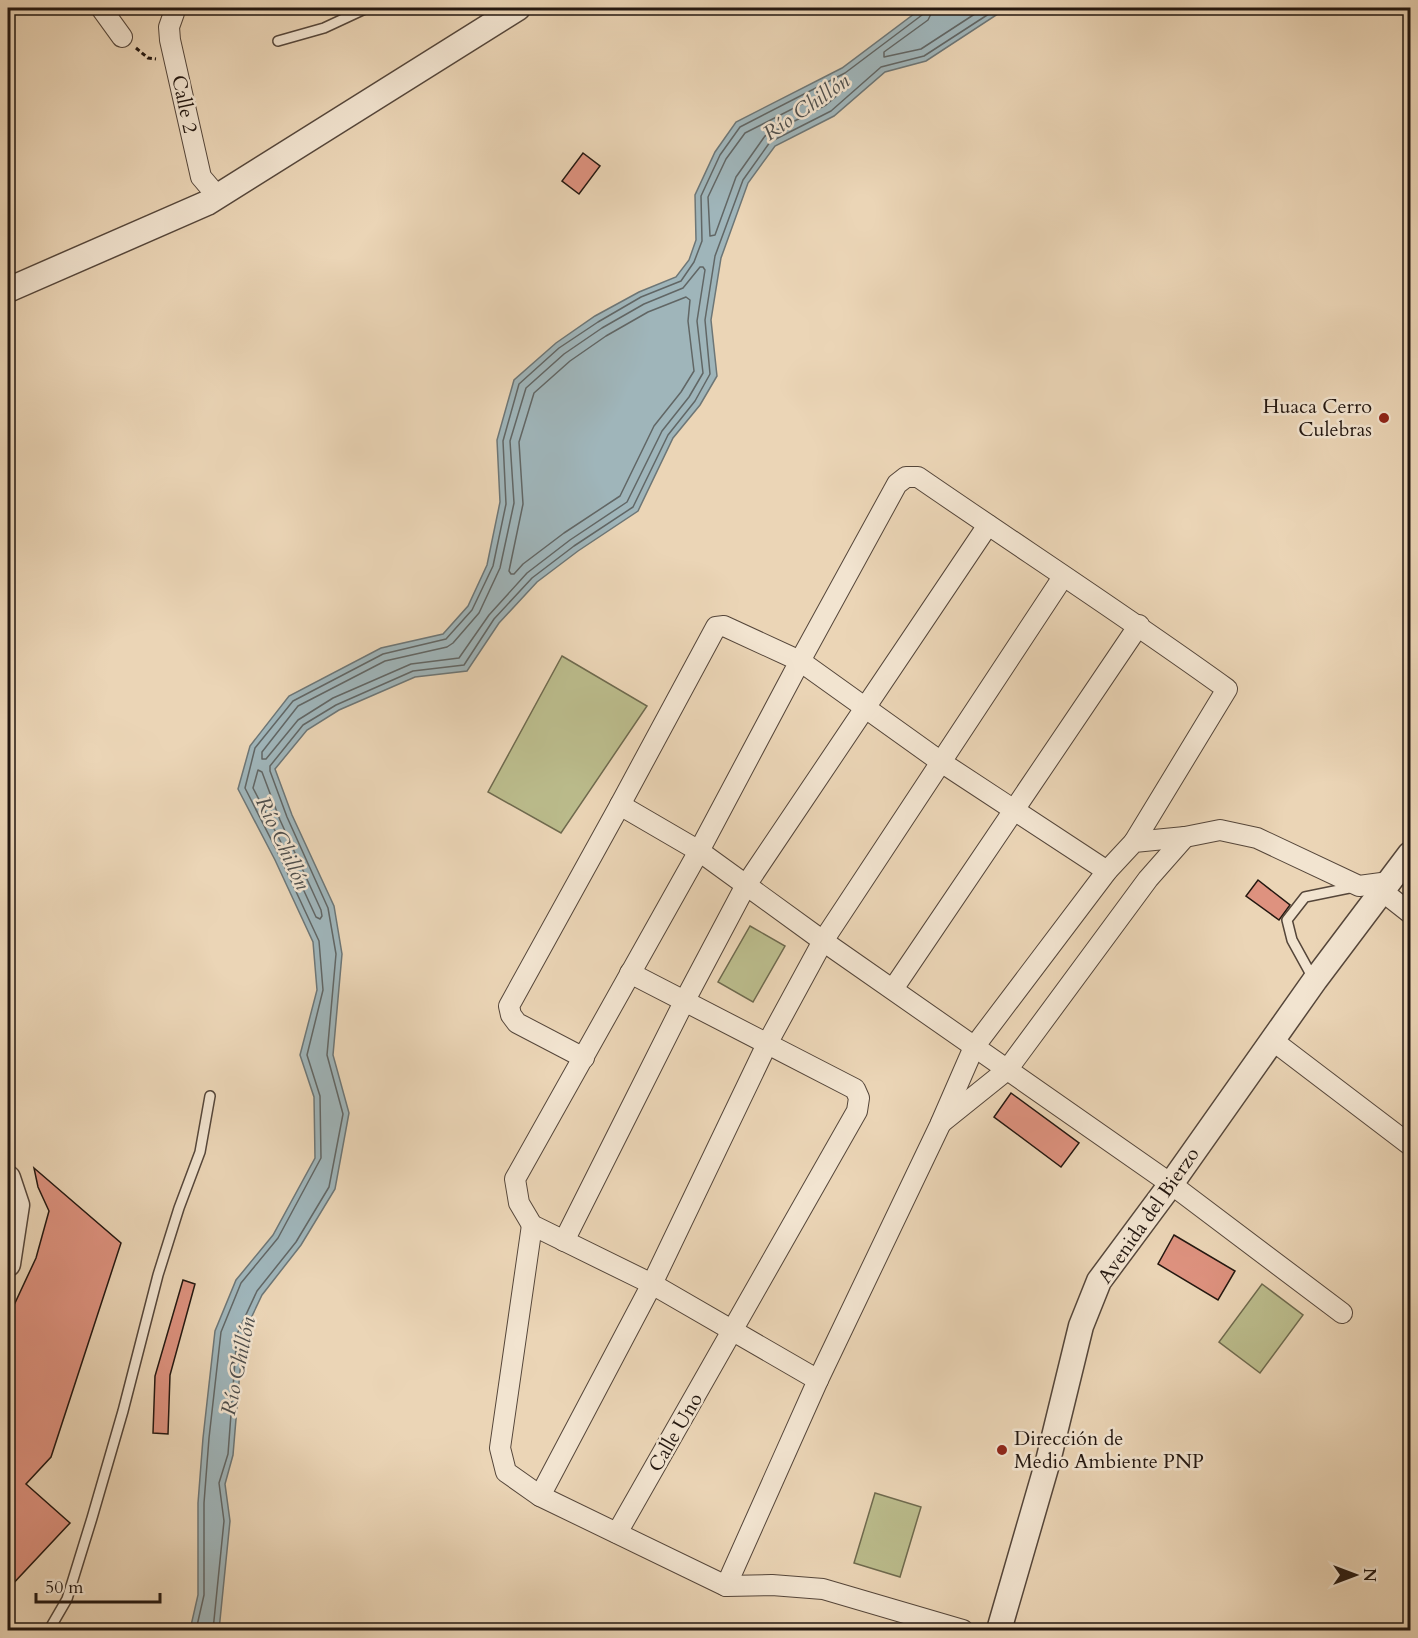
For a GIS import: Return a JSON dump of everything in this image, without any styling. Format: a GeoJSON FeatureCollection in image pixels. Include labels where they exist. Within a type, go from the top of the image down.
{"type":"FeatureCollection","features":[{"type":"Feature","properties":{"kind":"street"},"geometry":{"type":"LineString","coordinates":[[101,8],[122,37]]}},
{"type":"Feature","properties":{"kind":"street"},"geometry":{"type":"LineString","coordinates":[[8,290],[207,203],[518,8]]}},
{"type":"Feature","properties":{"kind":"street","name":"Calle 2"},"geometry":{"type":"LineString","coordinates":[[174,9],[169,27],[170,40],[201,177],[218,196]]}},
{"type":"Feature","properties":{"kind":"street"},"geometry":{"type":"LineString","coordinates":[[726,1586],[818,1380],[974,1047],[1107,871],[1134,842],[1227,689],[1139,625],[1064,577],[918,477],[906,477],[897,484],[699,851],[515,1179],[519,1203],[532,1225],[652,1284],[818,1380]]}},
{"type":"Feature","properties":{"kind":"street"},"geometry":{"type":"LineString","coordinates":[[564,1241],[684,1002],[746,885],[988,525]]}},
{"type":"Feature","properties":{"kind":"street"},"geometry":{"type":"LineString","coordinates":[[540,1496],[652,1284],[767,1044],[823,941],[1064,577]]}},
{"type":"Feature","properties":{"kind":"street"},"geometry":{"type":"LineString","coordinates":[[893,989],[1139,625]]}},
{"type":"Feature","properties":{"kind":"street"},"geometry":{"type":"LineString","coordinates":[[584,1058],[517,1023],[511,1015],[509,1006],[716,627],[724,626],[800,661],[941,762],[1107,871]]}},
{"type":"Feature","properties":{"kind":"street"},"geometry":{"type":"LineString","coordinates":[[620,805],[699,851],[823,941],[1171,1184],[1342,1313]]}},
{"type":"Feature","properties":{"kind":"street"},"geometry":{"type":"LineString","coordinates":[[1134,842],[1185,837],[1220,830],[1257,838],[1377,886],[1410,913]]}},
{"type":"Feature","properties":{"kind":"street"},"geometry":{"type":"LineString","coordinates":[[939,1125],[1007,1070],[1148,879],[1185,837]]}},
{"type":"Feature","properties":{"kind":"street","name":"Avenida del Bierzo"},"geometry":{"type":"LineString","coordinates":[[999,1630],[1048,1461],[1081,1326],[1099,1281],[1171,1184],[1315,980],[1377,886],[1410,854]]}},
{"type":"Feature","properties":{"kind":"street"},"geometry":{"type":"LineString","coordinates":[[630,973],[767,1044]]}},
{"type":"Feature","properties":{"kind":"street"},"geometry":{"type":"LineString","coordinates":[[1272,1040],[1410,1145]]}},
{"type":"Feature","properties":{"kind":"street","name":"Calle Uno"},"geometry":{"type":"LineString","coordinates":[[617,1533],[857,1111],[859,1098],[855,1089],[767,1044]]}},
{"type":"Feature","properties":{"kind":"street"},"geometry":{"type":"LineString","coordinates":[[8,1178],[16,1205],[8,1264]]}},
{"type":"Feature","properties":{"kind":"street"},"geometry":{"type":"LineString","coordinates":[[532,1225],[500,1448],[506,1472],[540,1496],[726,1586],[772,1585],[823,1589],[963,1630]]}},
{"type":"Feature","properties":{"kind":"lane"},"geometry":{"type":"LineString","coordinates":[[278,41],[324,28],[367,8]]}},
{"type":"Feature","properties":{"kind":"lane"},"geometry":{"type":"LineString","coordinates":[[1315,980],[1292,940],[1287,920],[1305,897],[1377,886]]}},
{"type":"Feature","properties":{"kind":"lane"},"geometry":{"type":"LineString","coordinates":[[49,1630],[67,1599],[89,1528],[123,1411],[158,1275],[200,1152],[210,1096]]}},
{"type":"Feature","properties":{"kind":"path"},"geometry":{"type":"LineString","coordinates":[[122,37],[148,58],[176,59]]}},
{"type":"Feature","properties":{"kind":"green space"},"geometry":{"type":"Polygon","coordinates":[[[562,656],[647,706],[561,833],[488,792],[562,656]]]}},
{"type":"Feature","properties":{"kind":"green space"},"geometry":{"type":"Polygon","coordinates":[[[750,926],[785,946],[753,1002],[718,982],[750,926]]]}},
{"type":"Feature","properties":{"kind":"green space"},"geometry":{"type":"Polygon","coordinates":[[[1262,1284],[1303,1315],[1260,1373],[1219,1342],[1262,1284]]]}},
{"type":"Feature","properties":{"kind":"green space"},"geometry":{"type":"Polygon","coordinates":[[[875,1493],[921,1507],[900,1577],[854,1563],[875,1493]]]}},
{"type":"Feature","properties":{"kind":"water","name":"Río Chillón"},"geometry":{"type":"Polygon","coordinates":[[[922,8],[1007,8],[926,61],[885,72],[834,116],[775,146],[748,183],[721,258],[711,320],[717,376],[700,405],[673,438],[638,511],[537,582],[499,623],[467,671],[415,677],[339,710],[307,730],[275,769],[292,815],[334,906],[342,954],[333,1055],[349,1113],[335,1189],[301,1245],[262,1295],[243,1335],[233,1455],[225,1484],[230,1521],[219,1630],[190,1630],[198,1595],[198,1503],[215,1331],[236,1280],[273,1235],[315,1158],[314,1097],[300,1055],[317,990],[313,942],[275,860],[238,789],[250,746],[289,696],[381,648],[443,634],[468,606],[487,565],[500,502],[497,440],[514,380],[556,343],[595,316],[639,292],[676,277],[689,260],[696,240],[695,195],[715,152],[736,122],[842,68],[922,8]]]}},
{"type":"Feature","properties":{"kind":"building"},"geometry":{"type":"Polygon","coordinates":[[[583,153],[600,166],[579,194],[562,181],[583,153]]]}},
{"type":"Feature","properties":{"kind":"building"},"geometry":{"type":"Polygon","coordinates":[[[1258,880],[1290,905],[1279,920],[1246,896],[1258,880]]]}},
{"type":"Feature","properties":{"kind":"building"},"geometry":{"type":"Polygon","coordinates":[[[1011,1093],[1079,1143],[1061,1167],[994,1117],[1011,1093]]]}},
{"type":"Feature","properties":{"kind":"building"},"geometry":{"type":"Polygon","coordinates":[[[34,1168],[121,1243],[51,1457],[26,1484],[70,1523],[8,1589],[8,1318],[36,1258],[49,1211],[38,1187],[34,1168]]]}},
{"type":"Feature","properties":{"kind":"building"},"geometry":{"type":"Polygon","coordinates":[[[1174,1235],[1235,1271],[1218,1300],[1158,1264],[1174,1235]]]}},
{"type":"Feature","properties":{"kind":"building"},"geometry":{"type":"Polygon","coordinates":[[[183,1280],[195,1284],[170,1375],[168,1434],[153,1433],[155,1376],[183,1280]]]}},
{"type":"Feature","properties":{"kind":"place","name":"Huaca Cerro Culebras"},"geometry":{"type":"Point","coordinates":[1384,418]}},
{"type":"Feature","properties":{"kind":"place","name":"Dirección de Medio Ambiente PNP"},"geometry":{"type":"Point","coordinates":[1002,1450]}}]}
